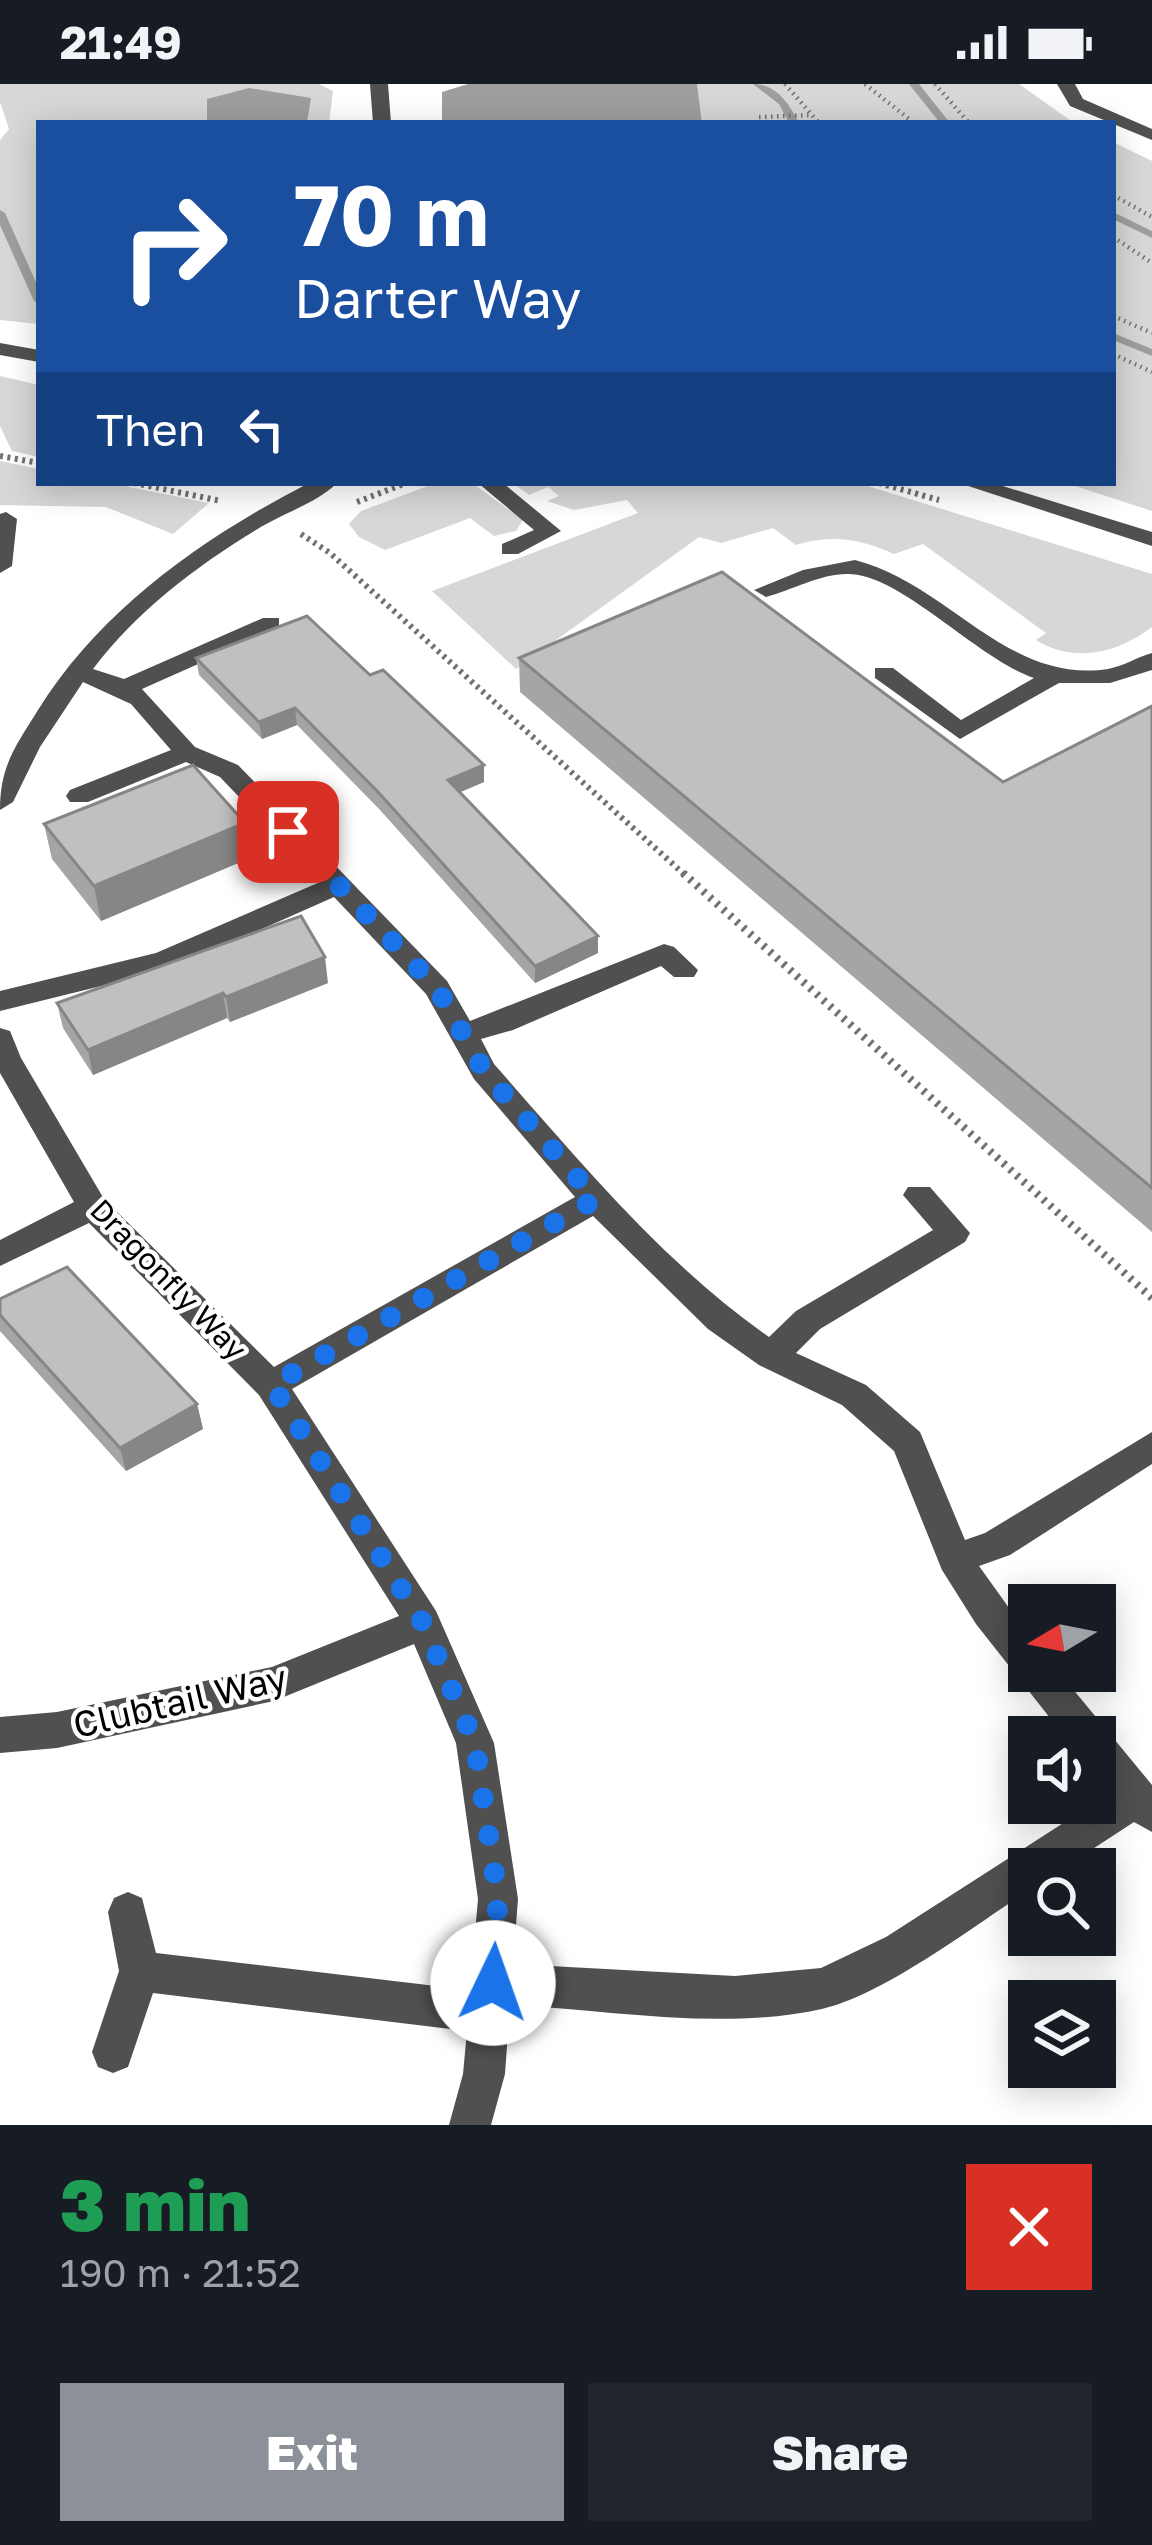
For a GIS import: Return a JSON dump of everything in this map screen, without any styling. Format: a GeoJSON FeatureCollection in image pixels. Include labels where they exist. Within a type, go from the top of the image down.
{"type":"FeatureCollection","features":[{"type":"Feature","properties":{"kind":"street"},"geometry":{"type":"LineString","coordinates":[[379,84],[382,120]]}},
{"type":"Feature","properties":{"kind":"street"},"geometry":{"type":"LineString","coordinates":[[1066,84],[1076,103],[1152,135]]}},
{"type":"Feature","properties":{"kind":"street"},"geometry":{"type":"LineString","coordinates":[[0,349],[36,355]]}},
{"type":"Feature","properties":{"kind":"street"},"geometry":{"type":"LineString","coordinates":[[260,515],[274,486]]}},
{"type":"Feature","properties":{"kind":"street"},"geometry":{"type":"LineString","coordinates":[[0,802],[9,760],[75,672],[158,583],[260,515],[320,486]]}},
{"type":"Feature","properties":{"kind":"street"},"geometry":{"type":"LineString","coordinates":[[493,486],[550,532],[510,549]]}},
{"type":"Feature","properties":{"kind":"street"},"geometry":{"type":"LineString","coordinates":[[980,486],[1152,539]]}},
{"type":"Feature","properties":{"kind":"street"},"geometry":{"type":"LineString","coordinates":[[3,556],[6,519]]}},
{"type":"Feature","properties":{"kind":"street"},"geometry":{"type":"LineString","coordinates":[[766,590],[852,566],[897,585],[1000,658],[1050,679],[1126,676],[1152,660]]}},
{"type":"Feature","properties":{"kind":"street"},"geometry":{"type":"LineString","coordinates":[[126,687],[271,623]]}},
{"type":"Feature","properties":{"kind":"street"},"geometry":{"type":"LineString","coordinates":[[75,672],[126,687],[149,700],[186,753],[229,771],[437,988],[484,1071],[596,1199],[720,1321],[771,1356],[854,1395],[908,1442],[956,1558],[1008,1638]]}},
{"type":"Feature","properties":{"kind":"street"},"geometry":{"type":"LineString","coordinates":[[884,673],[960,731],[1050,679]]}},
{"type":"Feature","properties":{"kind":"street"},"geometry":{"type":"LineString","coordinates":[[80,796],[186,753]]}},
{"type":"Feature","properties":{"kind":"street"},"geometry":{"type":"LineString","coordinates":[[0,1001],[164,961],[336,886]]}},
{"type":"Feature","properties":{"kind":"street"},"geometry":{"type":"LineString","coordinates":[[461,1034],[503,1023],[664,953],[683,970]]}},
{"type":"Feature","properties":{"kind":"street","name":"Dragonfly Way"},"geometry":{"type":"LineString","coordinates":[[0,1038],[6,1058],[93,1207],[272,1385],[423,1623],[475,1743],[498,1898],[484,2074],[470,2125]]}},
{"type":"Feature","properties":{"kind":"street"},"geometry":{"type":"LineString","coordinates":[[771,1356],[808,1320],[954,1233],[919,1195]]}},
{"type":"Feature","properties":{"kind":"street"},"geometry":{"type":"LineString","coordinates":[[272,1385],[596,1199]]}},
{"type":"Feature","properties":{"kind":"street"},"geometry":{"type":"LineString","coordinates":[[0,1254],[93,1207]]}},
{"type":"Feature","properties":{"kind":"street"},"geometry":{"type":"LineString","coordinates":[[956,1558],[997,1544],[1152,1446]]}},
{"type":"Feature","properties":{"kind":"street","name":"Clubtail Way"},"geometry":{"type":"LineString","coordinates":[[0,1735],[57,1730],[274,1684],[423,1623]]}},
{"type":"Feature","properties":{"kind":"street"},"geometry":{"type":"LineString","coordinates":[[1052,1692],[1071,1716]]}},
{"type":"Feature","properties":{"kind":"street"},"geometry":{"type":"LineString","coordinates":[[140,1971],[491,1998],[735,1996],[824,1988],[900,1951],[1145,1806],[1116,1771]]}},
{"type":"Feature","properties":{"kind":"street"},"geometry":{"type":"LineString","coordinates":[[113,2052],[140,1971],[128,1912]]}},
{"type":"Feature","properties":{"kind":"path"},"geometry":{"type":"LineString","coordinates":[[785,84],[816,120]]}},
{"type":"Feature","properties":{"kind":"path"},"geometry":{"type":"LineString","coordinates":[[865,84],[911,120]]}},
{"type":"Feature","properties":{"kind":"path"},"geometry":{"type":"LineString","coordinates":[[934,84],[967,120]]}},
{"type":"Feature","properties":{"kind":"path"},"geometry":{"type":"LineString","coordinates":[[759,117],[812,115]]}},
{"type":"Feature","properties":{"kind":"path"},"geometry":{"type":"LineString","coordinates":[[1116,197],[1152,218]]}},
{"type":"Feature","properties":{"kind":"path"},"geometry":{"type":"LineString","coordinates":[[1116,240],[1152,263]]}},
{"type":"Feature","properties":{"kind":"path"},"geometry":{"type":"LineString","coordinates":[[1116,317],[1152,333]]}},
{"type":"Feature","properties":{"kind":"path"},"geometry":{"type":"LineString","coordinates":[[1116,355],[1152,373]]}},
{"type":"Feature","properties":{"kind":"path"},"geometry":{"type":"LineString","coordinates":[[1,455],[36,462]]}},
{"type":"Feature","properties":{"kind":"path"},"geometry":{"type":"LineString","coordinates":[[149,486],[220,500],[260,515],[292,528],[330,554],[1152,1298]]}},
{"type":"Feature","properties":{"kind":"shaded area"},"geometry":{"type":"Polygon","coordinates":[[[0,84],[319,84],[333,91],[329,120],[307,120],[310,98],[207,99],[207,120],[36,120],[36,324],[0,320],[0,140],[9,129],[0,84]]]}},
{"type":"Feature","properties":{"kind":"shaded area"},"geometry":{"type":"Polygon","coordinates":[[[468,84],[697,84],[702,120],[442,120],[442,92],[468,84]]]}},
{"type":"Feature","properties":{"kind":"shaded area"},"geometry":{"type":"Polygon","coordinates":[[[697,84],[1019,84],[1070,120],[702,120],[697,84]]]}},
{"type":"Feature","properties":{"kind":"shaded area"},"geometry":{"type":"Polygon","coordinates":[[[249,88],[311,98],[307,120],[207,120],[207,99],[249,88]]]}},
{"type":"Feature","properties":{"kind":"shaded area"},"geometry":{"type":"Polygon","coordinates":[[[1116,143],[1152,161],[1152,511],[1075,486],[1116,486],[1116,143]]]}},
{"type":"Feature","properties":{"kind":"shaded area"},"geometry":{"type":"Polygon","coordinates":[[[0,376],[36,384],[36,456],[12,451],[0,426],[0,376]]]}},
{"type":"Feature","properties":{"kind":"shaded area"},"geometry":{"type":"Polygon","coordinates":[[[0,461],[36,468],[36,486],[125,486],[209,503],[173,534],[106,507],[0,505],[0,461]]]}},
{"type":"Feature","properties":{"kind":"shaded area"},"geometry":{"type":"Polygon","coordinates":[[[428,486],[476,486],[523,520],[516,531],[494,536],[470,518],[385,550],[359,537],[349,524],[361,511],[428,486]]]}},
{"type":"Feature","properties":{"kind":"shaded area"},"geometry":{"type":"Polygon","coordinates":[[[517,486],[868,486],[1152,574],[1152,627],[1110,649],[1065,652],[1036,640],[1046,633],[923,544],[894,554],[846,540],[796,545],[773,528],[721,543],[699,537],[516,669],[432,591],[638,513],[627,500],[574,510],[547,501],[559,496],[548,487],[529,495],[517,486]]]}},
{"type":"Feature","properties":{"kind":"building"},"geometry":{"type":"Polygon","coordinates":[[[722,572],[1003,782],[1152,706],[1152,1188],[519,658],[722,572]]]}},
{"type":"Feature","properties":{"kind":"building"},"geometry":{"type":"Polygon","coordinates":[[[307,616],[370,675],[383,670],[484,765],[448,780],[598,936],[535,966],[379,793],[295,708],[259,722],[196,658],[307,616]]]}},
{"type":"Feature","properties":{"kind":"building"},"geometry":{"type":"Polygon","coordinates":[[[193,765],[245,823],[94,886],[44,824],[193,765]]]}},
{"type":"Feature","properties":{"kind":"building"},"geometry":{"type":"Polygon","coordinates":[[[301,916],[325,957],[226,997],[223,993],[88,1050],[57,1003],[301,916]]]}},
{"type":"Feature","properties":{"kind":"building"},"geometry":{"type":"Polygon","coordinates":[[[67,1267],[197,1404],[120,1448],[0,1315],[0,1299],[67,1267]]]}},
{"type":"Feature","properties":{"kind":"waterway"},"geometry":{"type":"LineString","coordinates":[[758,84],[783,102],[792,120]]}},
{"type":"Feature","properties":{"kind":"waterway"},"geometry":{"type":"LineString","coordinates":[[914,84],[943,120]]}},
{"type":"Feature","properties":{"kind":"waterway"},"geometry":{"type":"LineString","coordinates":[[0,213],[36,294]]}},
{"type":"Feature","properties":{"kind":"waterway"},"geometry":{"type":"LineString","coordinates":[[1116,217],[1152,235]]}},
{"type":"Feature","properties":{"kind":"waterway"},"geometry":{"type":"LineString","coordinates":[[1116,337],[1152,353]]}},
{"type":"Feature","properties":{"kind":"route"},"geometry":{"type":"LineString","coordinates":[[288,832],[437,988],[484,1071],[596,1199],[272,1385],[423,1623],[475,1743],[498,1898],[493,1983]]}}]}
